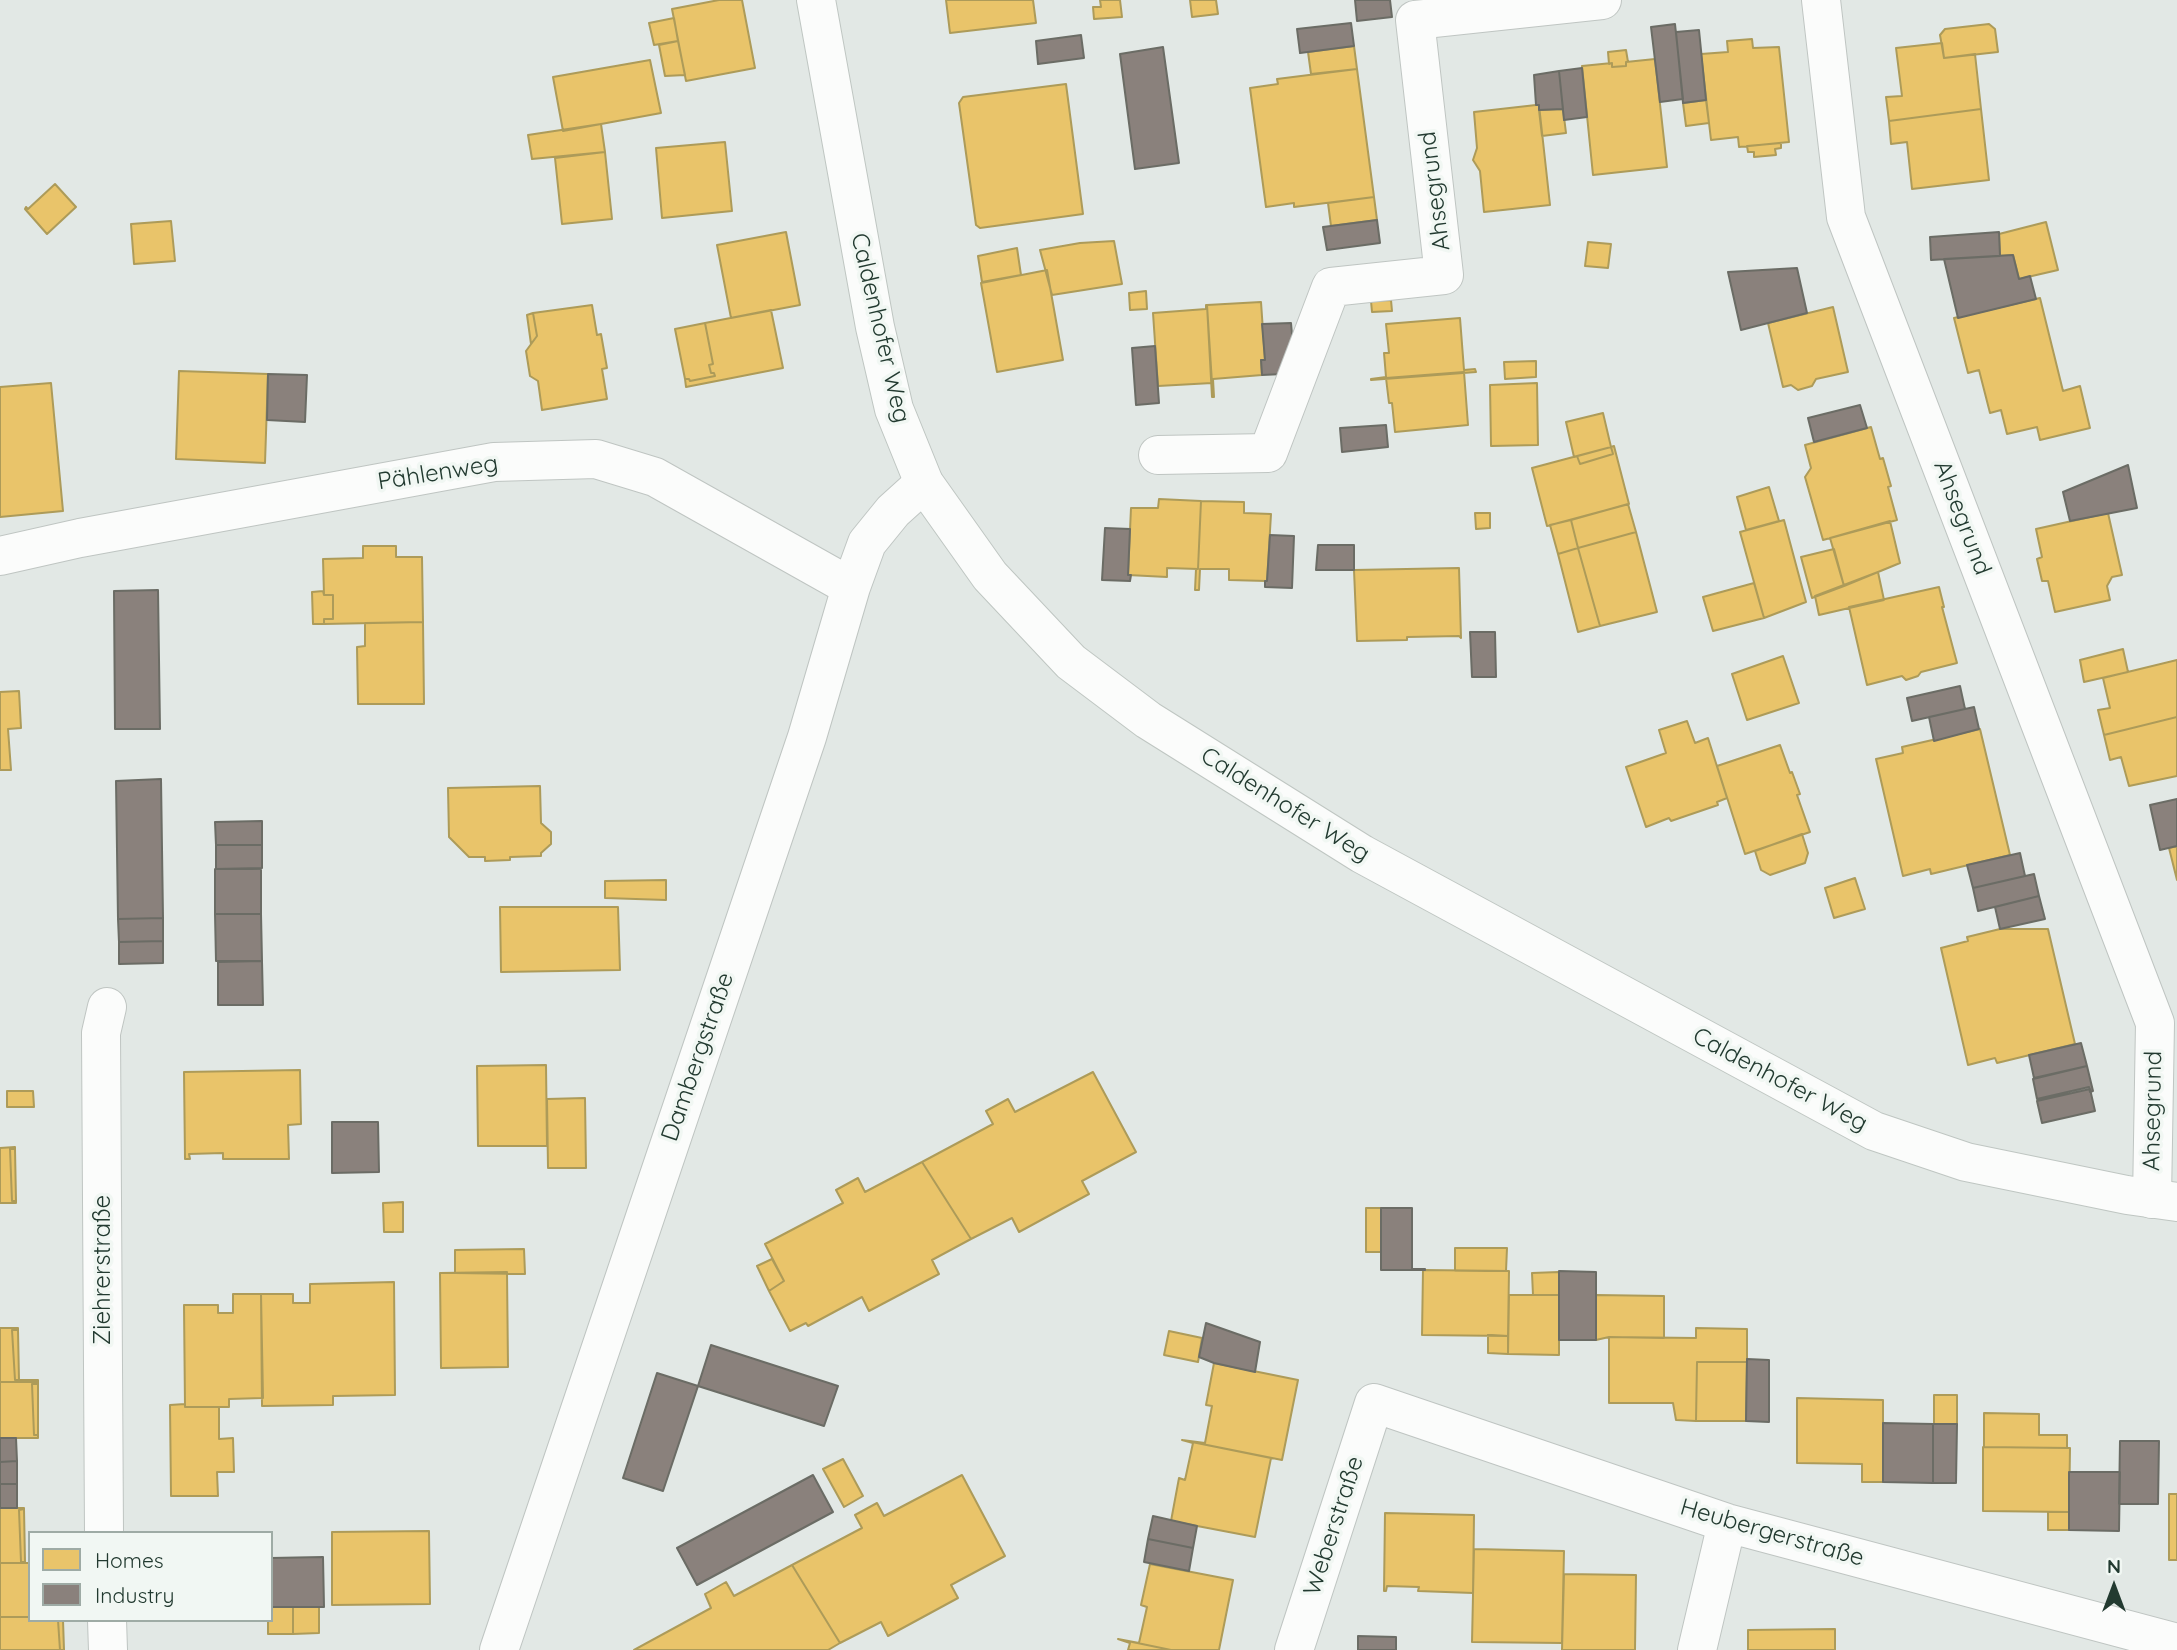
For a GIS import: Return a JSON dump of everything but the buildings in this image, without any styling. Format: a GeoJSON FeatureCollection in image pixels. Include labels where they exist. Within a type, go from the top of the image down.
{"type":"FeatureCollection","features":[{"type":"Feature","properties":{"kind":"street","name":"Caldenhofer Weg"},"geometry":{"type":"LineString","coordinates":[[816,0],[875,327],[894,409],[924,483],[990,576],[1071,662],[1149,720],[1362,854],[1874,1131],[1966,1162],[2164,1201]]}},
{"type":"Feature","properties":{"kind":"street","name":"Ahsegrund"},"geometry":{"type":"LineString","coordinates":[[1158,455],[1268,453],[1331,287],[1444,275],[1415,20],[1602,0]]}},
{"type":"Feature","properties":{"kind":"street","name":"Ahsegrund"},"geometry":{"type":"LineString","coordinates":[[1821,0],[1846,217],[2166,1022],[2164,1201]]}},
{"type":"Feature","properties":{"kind":"street","name":"Pählenweg"},"geometry":{"type":"LineString","coordinates":[[0,556],[80,538],[494,462],[596,458],[655,477],[850,587]]}},
{"type":"Feature","properties":{"kind":"street","name":"Dambergstraße"},"geometry":{"type":"LineString","coordinates":[[499,1650],[807,737],[850,587],[867,543],[893,511],[924,483]]}},
{"type":"Feature","properties":{"kind":"street","name":"Ziehrerstraße"},"geometry":{"type":"LineString","coordinates":[[104,1531],[101,1033],[107,1007]]}},
{"type":"Feature","properties":{"kind":"street","name":"Heubergerstraße"},"geometry":{"type":"LineString","coordinates":[[1374,1403],[1727,1523],[2138,1642],[2177,1643]]}},
{"type":"Feature","properties":{"kind":"street","name":"Weberstraße"},"geometry":{"type":"LineString","coordinates":[[1294,1650],[1374,1403]]}},
{"type":"Feature","properties":{"kind":"street"},"geometry":{"type":"LineString","coordinates":[[1697,1650],[1727,1523]]}},
{"type":"Feature","properties":{"kind":"street"},"geometry":{"type":"LineString","coordinates":[[107,1622],[108,1650]]}}]}
